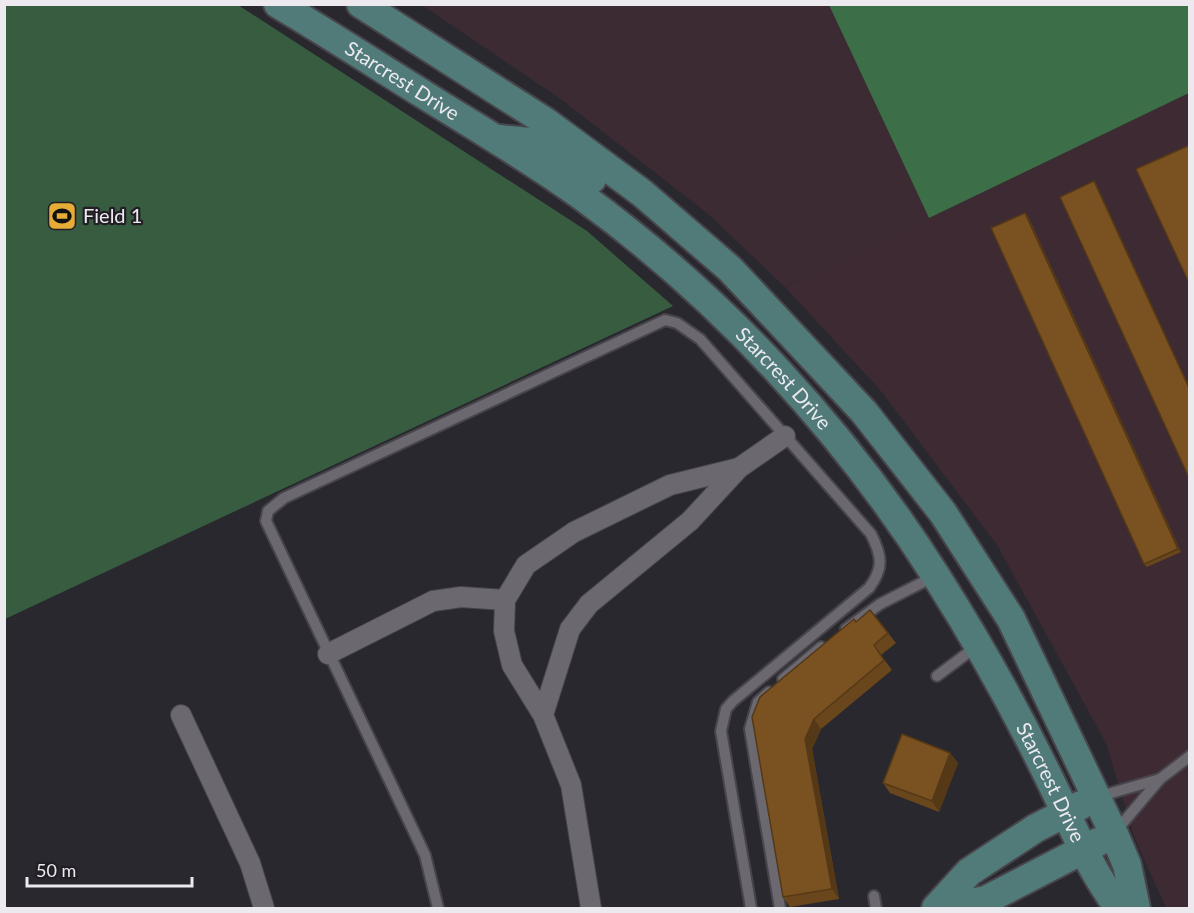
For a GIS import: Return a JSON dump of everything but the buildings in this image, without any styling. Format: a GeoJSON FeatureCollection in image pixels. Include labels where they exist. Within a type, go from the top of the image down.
{"type":"FeatureCollection","features":[{"type":"Feature","properties":{"kind":"main road","name":"Starcrest Drive"},"geometry":{"type":"LineString","coordinates":[[278,4],[494,138],[591,204],[650,250],[728,321],[788,383],[851,458],[935,575],[979,644],[1099,882],[1119,909]]}},
{"type":"Feature","properties":{"kind":"main road","name":"Starcrest Drive"},"geometry":{"type":"LineString","coordinates":[[361,4],[546,122],[642,193],[730,269],[864,412],[943,513],[1011,619],[1114,834],[1127,865],[1136,909]]}},
{"type":"Feature","properties":{"kind":"main road"},"geometry":{"type":"LineString","coordinates":[[494,138],[540,143],[599,183],[625,192],[642,193]]}},
{"type":"Feature","properties":{"kind":"main road"},"geometry":{"type":"LineString","coordinates":[[936,909],[969,872],[1035,828],[1096,798]]}},
{"type":"Feature","properties":{"kind":"main road"},"geometry":{"type":"LineString","coordinates":[[944,909],[978,905],[1114,834]]}},
{"type":"Feature","properties":{"kind":"street"},"geometry":{"type":"LineString","coordinates":[[543,715],[570,629],[589,604],[690,521],[739,468],[785,436]]}},
{"type":"Feature","properties":{"kind":"street"},"geometry":{"type":"LineString","coordinates":[[591,909],[571,785],[543,715],[512,665],[504,630],[505,600],[526,565],[573,532],[670,485],[739,468]]}},
{"type":"Feature","properties":{"kind":"street"},"geometry":{"type":"LineString","coordinates":[[328,654],[433,601],[461,597],[505,600]]}},
{"type":"Feature","properties":{"kind":"street"},"geometry":{"type":"LineString","coordinates":[[181,715],[250,863],[264,909]]}},
{"type":"Feature","properties":{"kind":"lane"},"geometry":{"type":"LineString","coordinates":[[438,909],[424,855],[266,521],[268,511],[284,498],[665,320],[677,323],[699,339],[871,534],[882,562],[879,574],[868,588],[733,701],[723,717],[721,731],[724,763],[751,909]]}},
{"type":"Feature","properties":{"kind":"lane"},"geometry":{"type":"LineString","coordinates":[[780,909],[750,729],[758,702],[803,660],[880,604],[935,575]]}},
{"type":"Feature","properties":{"kind":"lane"},"geometry":{"type":"LineString","coordinates":[[937,676],[979,644]]}},
{"type":"Feature","properties":{"kind":"lane"},"geometry":{"type":"LineString","coordinates":[[1114,834],[1160,779],[1190,756]]}},
{"type":"Feature","properties":{"kind":"lane"},"geometry":{"type":"LineString","coordinates":[[1096,798],[1160,779]]}},
{"type":"Feature","properties":{"kind":"lane"},"geometry":{"type":"LineString","coordinates":[[874,896],[876,909]]}},
{"type":"Feature","properties":{"kind":"shaded area"},"geometry":{"type":"Polygon","coordinates":[[[422,5],[829,5],[929,218],[785,287],[707,213],[562,100],[422,5]]]}},
{"type":"Feature","properties":{"kind":"shaded area"},"geometry":{"type":"Polygon","coordinates":[[[1189,93],[1189,908],[1166,908],[1134,837],[1106,743],[997,545],[881,391],[785,287],[1189,93]]]}},
{"type":"Feature","properties":{"kind":"green space"},"geometry":{"type":"Polygon","coordinates":[[[5,5],[238,5],[587,231],[673,306],[5,619],[5,5]]]}},
{"type":"Feature","properties":{"kind":"green space"},"geometry":{"type":"Polygon","coordinates":[[[829,5],[1189,5],[1189,93],[929,218],[829,5]]]}},
{"type":"Feature","properties":{"kind":"place","name":"Field 1"},"geometry":{"type":"Point","coordinates":[62,216]}}]}
